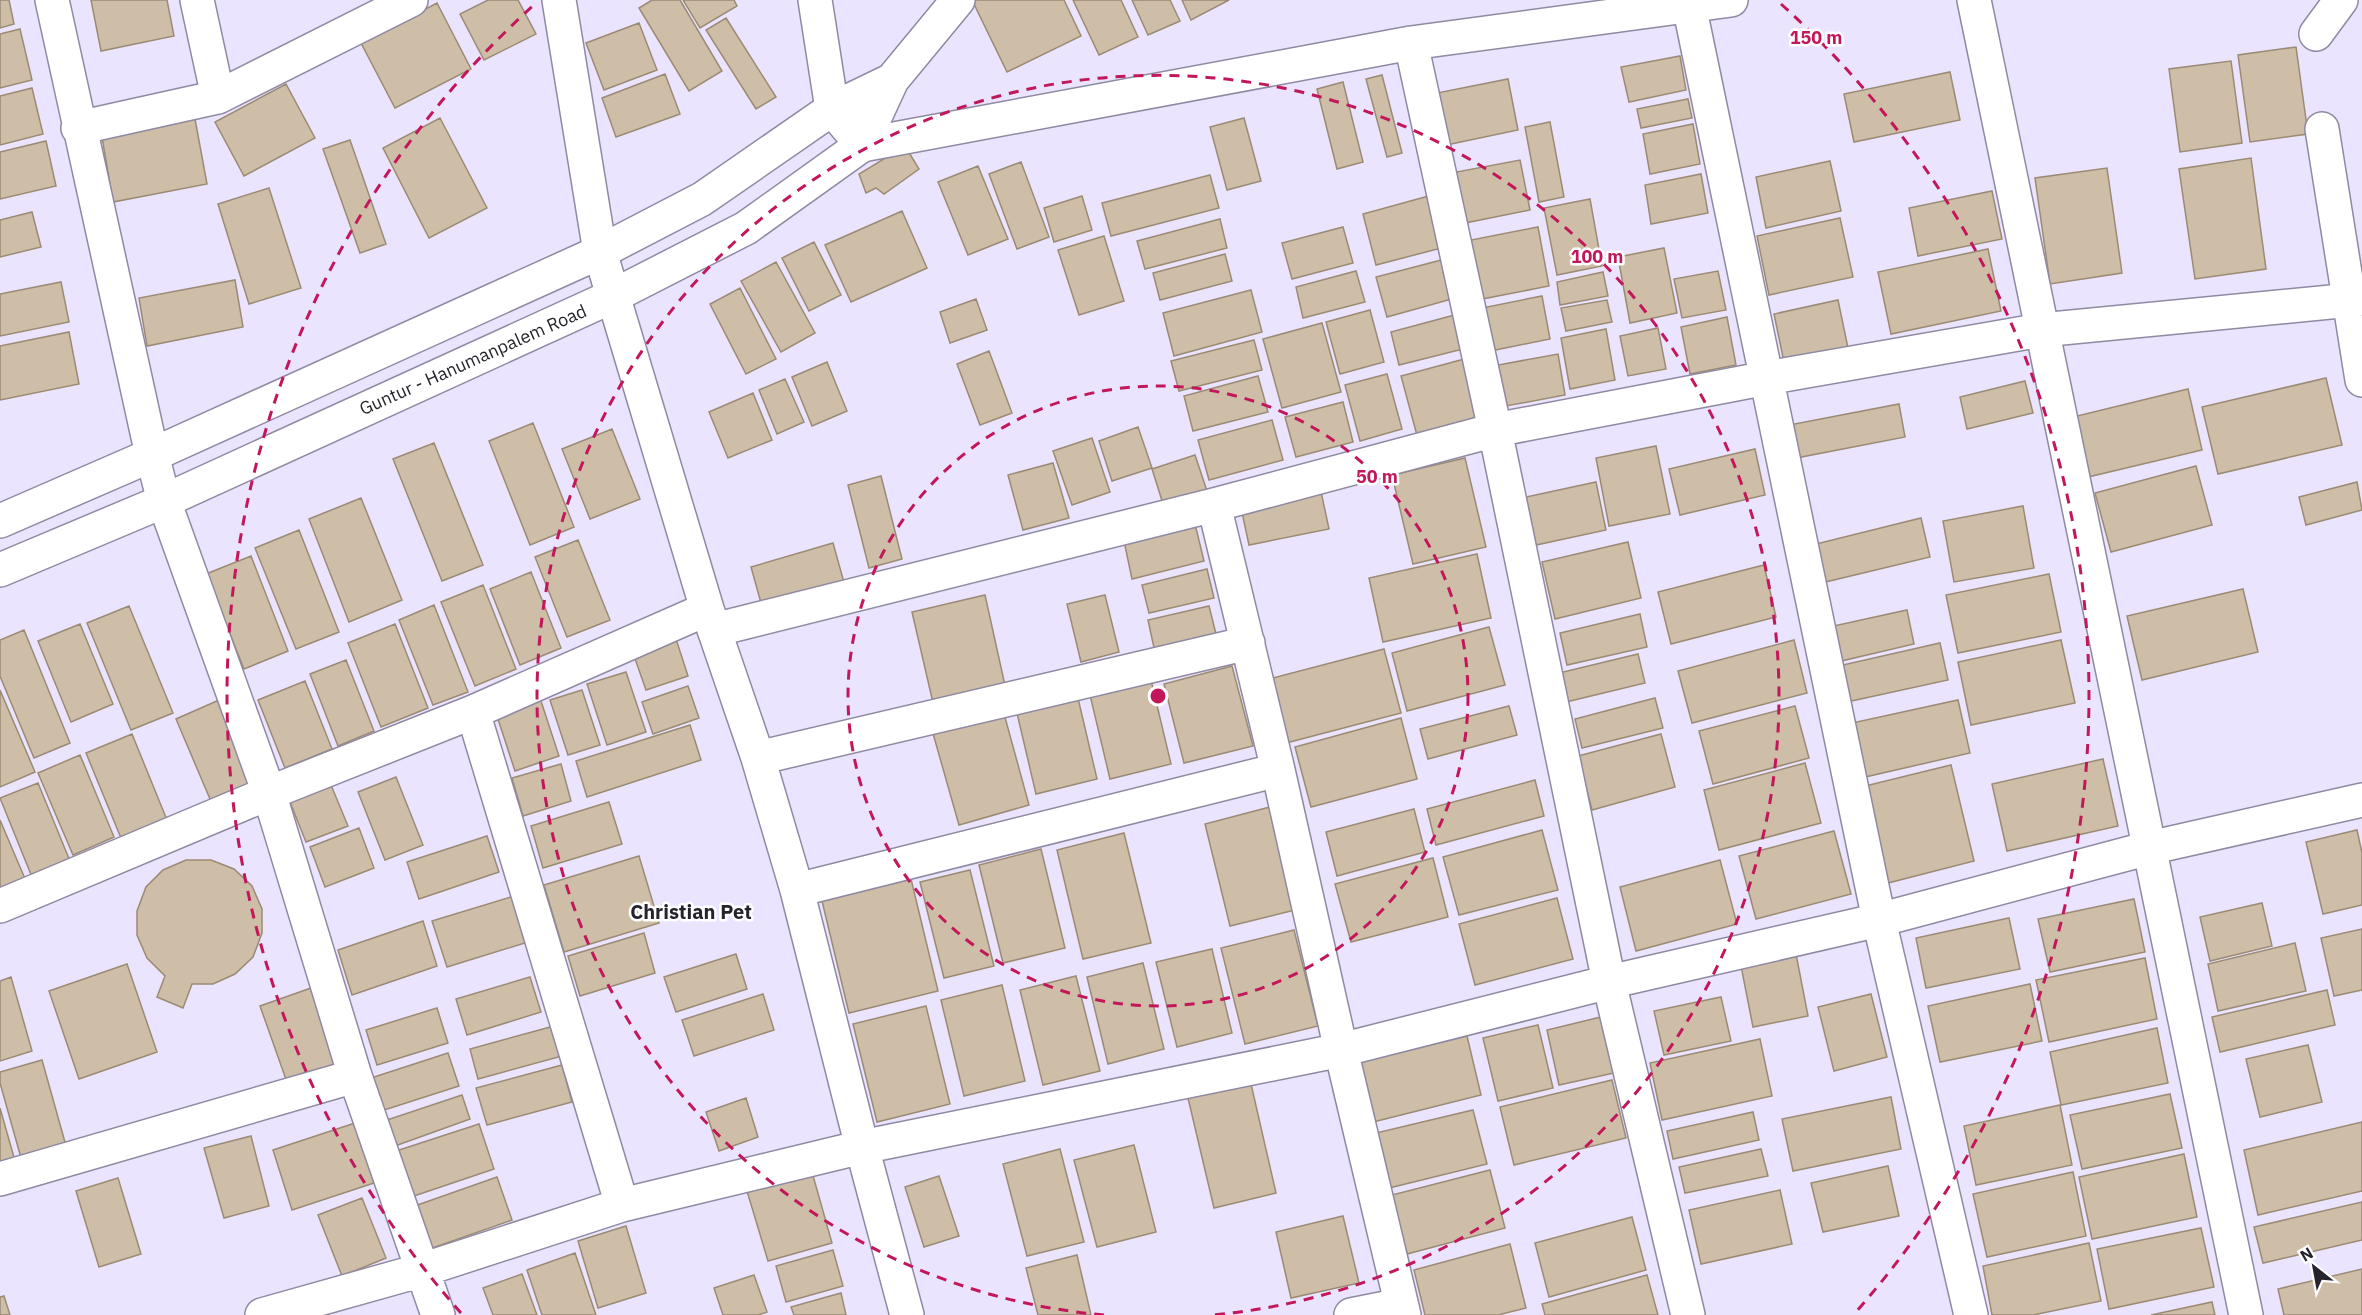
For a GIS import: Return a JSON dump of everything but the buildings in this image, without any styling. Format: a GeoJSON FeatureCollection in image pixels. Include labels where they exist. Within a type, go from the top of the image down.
{"type":"FeatureCollection","features":[{"type":"Feature","properties":{"kind":"street"},"geometry":{"type":"LineString","coordinates":[[52,0],[78,128],[152,455],[165,501],[270,793],[355,1076],[438,1315]]}},
{"type":"Feature","properties":{"kind":"street"},"geometry":{"type":"LineString","coordinates":[[197,0],[219,97]]}},
{"type":"Feature","properties":{"kind":"street"},"geometry":{"type":"LineString","coordinates":[[78,128],[219,97],[411,0]]}},
{"type":"Feature","properties":{"kind":"street"},"geometry":{"type":"LineString","coordinates":[[558,0],[600,252],[711,620],[758,759],[797,890],[907,1315]]}},
{"type":"Feature","properties":{"kind":"street"},"geometry":{"type":"LineString","coordinates":[[815,0],[832,109],[862,146]]}},
{"type":"Feature","properties":{"kind":"street"},"geometry":{"type":"LineString","coordinates":[[862,146],[892,80],[958,0]]}},
{"type":"Feature","properties":{"kind":"street"},"geometry":{"type":"LineString","coordinates":[[862,146],[1411,42],[1731,0]]}},
{"type":"Feature","properties":{"kind":"street"},"geometry":{"type":"LineString","coordinates":[[1974,0],[2246,1315]]}},
{"type":"Feature","properties":{"kind":"street"},"geometry":{"type":"LineString","coordinates":[[2316,34],[2341,0]]}},
{"type":"Feature","properties":{"kind":"street"},"geometry":{"type":"LineString","coordinates":[[1689,5],[1879,920],[1971,1315]]}},
{"type":"Feature","properties":{"kind":"street"},"geometry":{"type":"LineString","coordinates":[[1411,42],[1495,430],[1610,982],[1688,1315]]}},
{"type":"Feature","properties":{"kind":"street"},"geometry":{"type":"LineString","coordinates":[[0,521],[152,455],[600,252],[702,199],[832,109],[892,80]]}},
{"type":"Feature","properties":{"kind":"street"},"geometry":{"type":"LineString","coordinates":[[2322,129],[2356,300],[2362,380]]}},
{"type":"Feature","properties":{"kind":"street","name":"Guntur - Hanumanpalem Road"},"geometry":{"type":"LineString","coordinates":[[0,570],[165,501],[613,296],[746,228],[862,146]]}},
{"type":"Feature","properties":{"kind":"street"},"geometry":{"type":"LineString","coordinates":[[0,906],[270,793],[711,620],[1214,505],[1495,430],[1767,378],[2041,330],[2356,300]]}},
{"type":"Feature","properties":{"kind":"street"},"geometry":{"type":"LineString","coordinates":[[1214,505],[1278,770],[1402,1310],[1351,1315]]}},
{"type":"Feature","properties":{"kind":"street"},"geometry":{"type":"LineString","coordinates":[[758,759],[1248,643]]}},
{"type":"Feature","properties":{"kind":"street"},"geometry":{"type":"LineString","coordinates":[[473,712],[622,1204]]}},
{"type":"Feature","properties":{"kind":"street"},"geometry":{"type":"LineString","coordinates":[[797,890],[1278,770]]}},
{"type":"Feature","properties":{"kind":"street"},"geometry":{"type":"LineString","coordinates":[[262,1315],[422,1270],[622,1204],[862,1148],[1341,1050],[1610,982],[1879,920],[2149,848],[2362,800]]}},
{"type":"Feature","properties":{"kind":"street"},"geometry":{"type":"LineString","coordinates":[[0,1179],[355,1076]]}},
{"type":"Feature","properties":{"kind":"district","name":"Christian Pet"},"geometry":{"type":"Point","coordinates":[691,912]}}]}
